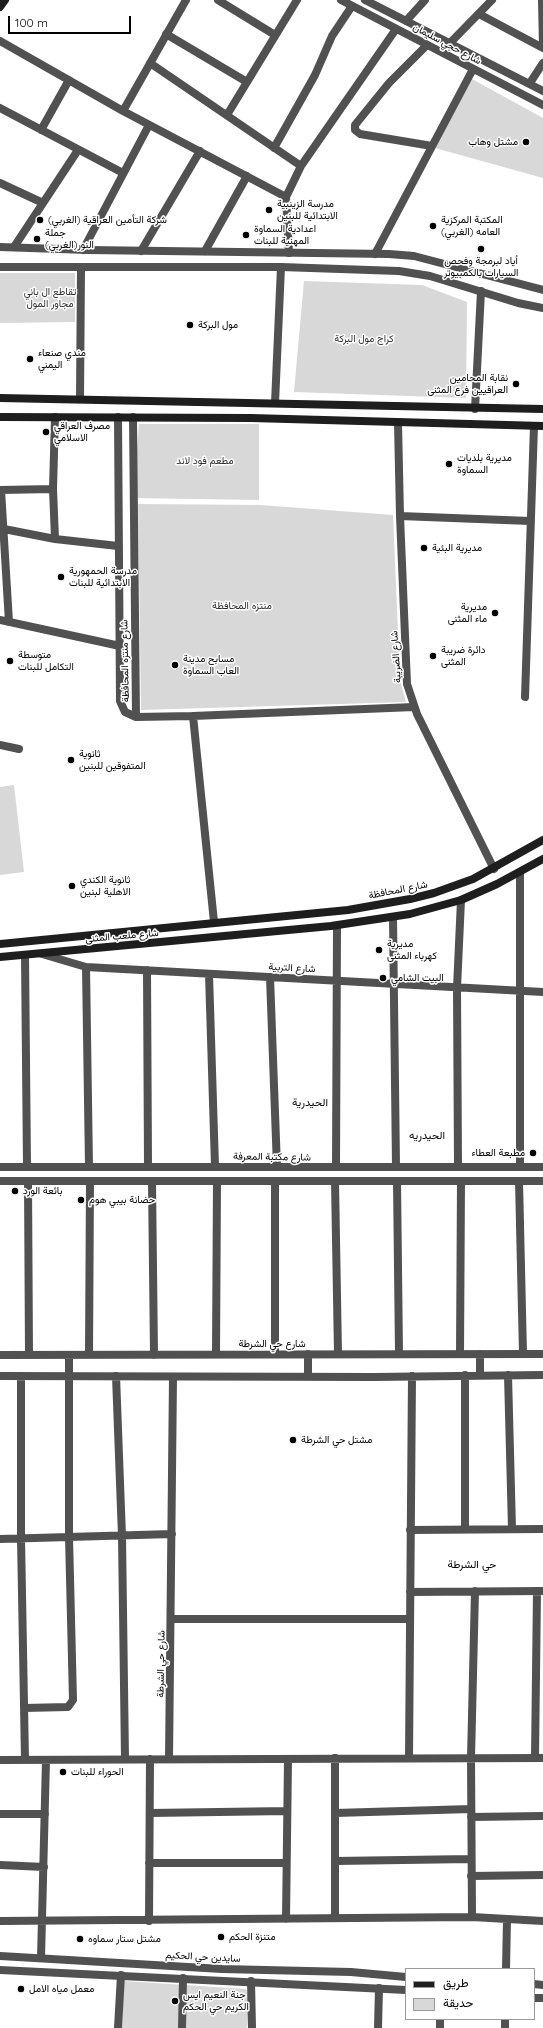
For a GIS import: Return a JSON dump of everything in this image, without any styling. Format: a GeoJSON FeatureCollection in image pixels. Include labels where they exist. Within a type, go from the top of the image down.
{"type":"FeatureCollection","features":[{"type":"Feature","properties":{"kind":"main road"},"geometry":{"type":"LineString","coordinates":[[0,7],[5,0]]}},
{"type":"Feature","properties":{"kind":"main road"},"geometry":{"type":"LineString","coordinates":[[3,398],[275,403],[475,409],[543,409]]}},
{"type":"Feature","properties":{"kind":"main road"},"geometry":{"type":"LineString","coordinates":[[0,417],[251,418],[543,426]]}},
{"type":"Feature","properties":{"kind":"main road","name":"شارع المحافظة"},"geometry":{"type":"LineString","coordinates":[[244,920],[348,910],[410,899],[454,887],[494,869],[543,840]]}},
{"type":"Feature","properties":{"kind":"main road"},"geometry":{"type":"LineString","coordinates":[[244,920],[246,935],[337,926],[393,917],[427,910],[461,900],[520,872],[543,859]]}},
{"type":"Feature","properties":{"kind":"main road","name":"شارع ملعب المثنى"},"geometry":{"type":"LineString","coordinates":[[0,944],[244,920]]}},
{"type":"Feature","properties":{"kind":"main road","name":"شارع ملعب المثنى"},"geometry":{"type":"LineString","coordinates":[[0,957],[246,935]]}},
{"type":"Feature","properties":{"kind":"street"},"geometry":{"type":"LineString","coordinates":[[123,111],[186,0]]}},
{"type":"Feature","properties":{"kind":"street"},"geometry":{"type":"LineString","coordinates":[[218,0],[275,35]]}},
{"type":"Feature","properties":{"kind":"street"},"geometry":{"type":"LineString","coordinates":[[226,115],[297,0]]}},
{"type":"Feature","properties":{"kind":"street","name":"شارع حجي سليمان"},"geometry":{"type":"LineString","coordinates":[[342,0],[543,105]]}},
{"type":"Feature","properties":{"kind":"street","name":"شارع حجي سليمان"},"geometry":{"type":"LineString","coordinates":[[365,0],[449,44],[543,90]]}},
{"type":"Feature","properties":{"kind":"street"},"geometry":{"type":"LineString","coordinates":[[406,21],[425,0]]}},
{"type":"Feature","properties":{"kind":"street"},"geometry":{"type":"LineString","coordinates":[[449,44],[492,0]]}},
{"type":"Feature","properties":{"kind":"street"},"geometry":{"type":"LineString","coordinates":[[478,14],[543,48],[542,0]]}},
{"type":"Feature","properties":{"kind":"street"},"geometry":{"type":"LineString","coordinates":[[274,148],[315,75],[332,36],[352,6]]}},
{"type":"Feature","properties":{"kind":"street"},"geometry":{"type":"LineString","coordinates":[[289,253],[286,197],[301,166],[396,29]]}},
{"type":"Feature","properties":{"kind":"street"},"geometry":{"type":"LineString","coordinates":[[166,34],[247,82]]}},
{"type":"Feature","properties":{"kind":"street"},"geometry":{"type":"LineString","coordinates":[[0,41],[123,111],[286,197]]}},
{"type":"Feature","properties":{"kind":"street"},"geometry":{"type":"LineString","coordinates":[[427,45],[389,83],[355,125],[355,130],[360,134],[432,146]]}},
{"type":"Feature","properties":{"kind":"street"},"geometry":{"type":"LineString","coordinates":[[150,63],[301,166]]}},
{"type":"Feature","properties":{"kind":"street"},"geometry":{"type":"LineString","coordinates":[[530,84],[543,63]]}},
{"type":"Feature","properties":{"kind":"street"},"geometry":{"type":"LineString","coordinates":[[374,254],[473,69]]}},
{"type":"Feature","properties":{"kind":"street"},"geometry":{"type":"LineString","coordinates":[[41,130],[69,80]]}},
{"type":"Feature","properties":{"kind":"street"},"geometry":{"type":"LineString","coordinates":[[0,108],[123,174]]}},
{"type":"Feature","properties":{"kind":"street"},"geometry":{"type":"LineString","coordinates":[[84,250],[149,125]]}},
{"type":"Feature","properties":{"kind":"street"},"geometry":{"type":"LineString","coordinates":[[14,247],[78,150]]}},
{"type":"Feature","properties":{"kind":"street"},"geometry":{"type":"LineString","coordinates":[[141,250],[200,151]]}},
{"type":"Feature","properties":{"kind":"street"},"geometry":{"type":"LineString","coordinates":[[205,251],[247,176]]}},
{"type":"Feature","properties":{"kind":"street"},"geometry":{"type":"LineString","coordinates":[[0,183],[43,203]]}},
{"type":"Feature","properties":{"kind":"street"},"geometry":{"type":"LineString","coordinates":[[0,247],[414,256],[543,290]]}},
{"type":"Feature","properties":{"kind":"street"},"geometry":{"type":"LineString","coordinates":[[0,267],[281,267],[399,271],[430,276],[481,290],[518,303],[543,308]]}},
{"type":"Feature","properties":{"kind":"street"},"geometry":{"type":"LineString","coordinates":[[80,399],[81,267]]}},
{"type":"Feature","properties":{"kind":"street"},"geometry":{"type":"LineString","coordinates":[[275,403],[281,267]]}},
{"type":"Feature","properties":{"kind":"street"},"geometry":{"type":"LineString","coordinates":[[475,409],[481,290]]}},
{"type":"Feature","properties":{"kind":"street"},"geometry":{"type":"LineString","coordinates":[[55,417],[53,489],[55,540]]}},
{"type":"Feature","properties":{"kind":"street","name":"شارع منتزه المحافظة"},"geometry":{"type":"LineString","coordinates":[[118,417],[120,701],[125,712],[136,717],[133,417]]}},
{"type":"Feature","properties":{"kind":"street","name":"شارع الضريبة"},"geometry":{"type":"LineString","coordinates":[[398,423],[405,672],[414,707],[494,869]]}},
{"type":"Feature","properties":{"kind":"street"},"geometry":{"type":"LineString","coordinates":[[525,697],[534,426]]}},
{"type":"Feature","properties":{"kind":"street"},"geometry":{"type":"LineString","coordinates":[[9,622],[1,490],[53,489]]}},
{"type":"Feature","properties":{"kind":"street"},"geometry":{"type":"LineString","coordinates":[[400,516],[530,521]]}},
{"type":"Feature","properties":{"kind":"street"},"geometry":{"type":"LineString","coordinates":[[4,529],[55,540],[118,546]]}},
{"type":"Feature","properties":{"kind":"street"},"geometry":{"type":"LineString","coordinates":[[0,620],[120,646]]}},
{"type":"Feature","properties":{"kind":"street"},"geometry":{"type":"LineString","coordinates":[[136,717],[414,707]]}},
{"type":"Feature","properties":{"kind":"street"},"geometry":{"type":"LineString","coordinates":[[193,716],[214,922]]}},
{"type":"Feature","properties":{"kind":"street"},"geometry":{"type":"LineString","coordinates":[[0,745],[19,748]]}},
{"type":"Feature","properties":{"kind":"street"},"geometry":{"type":"LineString","coordinates":[[520,872],[518,991],[520,1166]]}},
{"type":"Feature","properties":{"kind":"street"},"geometry":{"type":"LineString","coordinates":[[458,1166],[457,988],[461,900]]}},
{"type":"Feature","properties":{"kind":"street"},"geometry":{"type":"LineString","coordinates":[[393,917],[396,1166]]}},
{"type":"Feature","properties":{"kind":"street"},"geometry":{"type":"LineString","coordinates":[[336,1167],[337,926]]}},
{"type":"Feature","properties":{"kind":"street","name":"شارع التربية"},"geometry":{"type":"LineString","coordinates":[[42,954],[86,967],[543,992]]}},
{"type":"Feature","properties":{"kind":"street"},"geometry":{"type":"LineString","coordinates":[[25,955],[27,1167]]}},
{"type":"Feature","properties":{"kind":"street"},"geometry":{"type":"LineString","coordinates":[[86,967],[90,1167]]}},
{"type":"Feature","properties":{"kind":"street"},"geometry":{"type":"LineString","coordinates":[[147,970],[148,1166]]}},
{"type":"Feature","properties":{"kind":"street"},"geometry":{"type":"LineString","coordinates":[[209,974],[215,1166]]}},
{"type":"Feature","properties":{"kind":"street"},"geometry":{"type":"LineString","coordinates":[[270,977],[277,1167]]}},
{"type":"Feature","properties":{"kind":"street","name":"شارع مكتبة المعرفة"},"geometry":{"type":"LineString","coordinates":[[0,1167],[543,1167]]}},
{"type":"Feature","properties":{"kind":"street"},"geometry":{"type":"LineString","coordinates":[[335,1180],[338,1354]]}},
{"type":"Feature","properties":{"kind":"street"},"geometry":{"type":"LineString","coordinates":[[0,1181],[543,1181]]}},
{"type":"Feature","properties":{"kind":"street"},"geometry":{"type":"LineString","coordinates":[[28,1181],[29,1355]]}},
{"type":"Feature","properties":{"kind":"street"},"geometry":{"type":"LineString","coordinates":[[89,1355],[90,1181]]}},
{"type":"Feature","properties":{"kind":"street"},"geometry":{"type":"LineString","coordinates":[[152,1181],[154,1355]]}},
{"type":"Feature","properties":{"kind":"street"},"geometry":{"type":"LineString","coordinates":[[216,1354],[217,1181]]}},
{"type":"Feature","properties":{"kind":"street"},"geometry":{"type":"LineString","coordinates":[[275,1181],[275,1354]]}},
{"type":"Feature","properties":{"kind":"street"},"geometry":{"type":"LineString","coordinates":[[398,1181],[399,1354]]}},
{"type":"Feature","properties":{"kind":"street"},"geometry":{"type":"LineString","coordinates":[[460,1354],[461,1181]]}},
{"type":"Feature","properties":{"kind":"street"},"geometry":{"type":"LineString","coordinates":[[520,1181],[523,1354]]}},
{"type":"Feature","properties":{"kind":"street"},"geometry":{"type":"LineString","coordinates":[[308,1354],[308,1376]]}},
{"type":"Feature","properties":{"kind":"street"},"geometry":{"type":"LineString","coordinates":[[480,1354],[480,1375]]}},
{"type":"Feature","properties":{"kind":"street","name":"شارع حي الشرطة"},"geometry":{"type":"LineString","coordinates":[[0,1355],[543,1354]]}},
{"type":"Feature","properties":{"kind":"street"},"geometry":{"type":"LineString","coordinates":[[24,1708],[68,1707],[72,1700],[69,1537],[69,1355]]}},
{"type":"Feature","properties":{"kind":"street"},"geometry":{"type":"LineString","coordinates":[[465,1375],[465,1529]]}},
{"type":"Feature","properties":{"kind":"street"},"geometry":{"type":"LineString","coordinates":[[508,1375],[512,1529]]}},
{"type":"Feature","properties":{"kind":"street"},"geometry":{"type":"LineString","coordinates":[[0,1376],[173,1377],[543,1375]]}},
{"type":"Feature","properties":{"kind":"street"},"geometry":{"type":"LineString","coordinates":[[20,1376],[25,1760]]}},
{"type":"Feature","properties":{"kind":"street"},"geometry":{"type":"LineString","coordinates":[[116,1376],[122,1536],[125,1759]]}},
{"type":"Feature","properties":{"kind":"street"},"geometry":{"type":"LineString","coordinates":[[409,1758],[412,1376]]}},
{"type":"Feature","properties":{"kind":"street","name":"شارع حي الشرطة"},"geometry":{"type":"LineString","coordinates":[[169,1759],[173,1377]]}},
{"type":"Feature","properties":{"kind":"street"},"geometry":{"type":"LineString","coordinates":[[410,1530],[543,1529]]}},
{"type":"Feature","properties":{"kind":"street"},"geometry":{"type":"LineString","coordinates":[[0,1539],[172,1534]]}},
{"type":"Feature","properties":{"kind":"street"},"geometry":{"type":"LineString","coordinates":[[472,1917],[471,1758],[475,1591]]}},
{"type":"Feature","properties":{"kind":"street"},"geometry":{"type":"LineString","coordinates":[[0,1760],[539,1758],[540,1591],[410,1592]]}},
{"type":"Feature","properties":{"kind":"street"},"geometry":{"type":"LineString","coordinates":[[171,1619],[410,1620]]}},
{"type":"Feature","properties":{"kind":"street"},"geometry":{"type":"LineString","coordinates":[[335,1758],[335,1918]]}},
{"type":"Feature","properties":{"kind":"street"},"geometry":{"type":"LineString","coordinates":[[149,1921],[150,1759]]}},
{"type":"Feature","properties":{"kind":"street"},"geometry":{"type":"LineString","coordinates":[[286,1919],[288,1759]]}},
{"type":"Feature","properties":{"kind":"street"},"geometry":{"type":"LineString","coordinates":[[40,1958],[43,1922],[46,1760]]}},
{"type":"Feature","properties":{"kind":"street"},"geometry":{"type":"LineString","coordinates":[[150,1813],[287,1811]]}},
{"type":"Feature","properties":{"kind":"street"},"geometry":{"type":"LineString","coordinates":[[335,1813],[471,1813],[543,1816]]}},
{"type":"Feature","properties":{"kind":"street"},"geometry":{"type":"LineString","coordinates":[[0,1814],[44,1814]]}},
{"type":"Feature","properties":{"kind":"street"},"geometry":{"type":"LineString","coordinates":[[335,1861],[471,1859]]}},
{"type":"Feature","properties":{"kind":"street"},"geometry":{"type":"LineString","coordinates":[[149,1863],[286,1863]]}},
{"type":"Feature","properties":{"kind":"street"},"geometry":{"type":"LineString","coordinates":[[0,1865],[44,1867]]}},
{"type":"Feature","properties":{"kind":"street"},"geometry":{"type":"LineString","coordinates":[[472,1876],[543,1875]]}},
{"type":"Feature","properties":{"kind":"street"},"geometry":{"type":"LineString","coordinates":[[0,1921],[43,1922],[472,1917],[543,1921]]}},
{"type":"Feature","properties":{"kind":"street"},"geometry":{"type":"LineString","coordinates":[[506,1968],[507,1919]]}},
{"type":"Feature","properties":{"kind":"street","name":"سايدين حي الحكيم"},"geometry":{"type":"LineString","coordinates":[[0,1956],[222,1969],[351,1972],[405,1977]]}},
{"type":"Feature","properties":{"kind":"street"},"geometry":{"type":"LineString","coordinates":[[0,1970],[251,1981],[405,1990]]}},
{"type":"Feature","properties":{"kind":"street"},"geometry":{"type":"LineString","coordinates":[[118,2028],[121,1975]]}},
{"type":"Feature","properties":{"kind":"street"},"geometry":{"type":"LineString","coordinates":[[182,2028],[183,1978]]}},
{"type":"Feature","properties":{"kind":"street"},"geometry":{"type":"LineString","coordinates":[[251,1981],[252,2028]]}},
{"type":"Feature","properties":{"kind":"street"},"geometry":{"type":"LineString","coordinates":[[378,2028],[379,1988]]}},
{"type":"Feature","properties":{"kind":"green space"},"geometry":{"type":"Polygon","coordinates":[[[472,79],[543,118],[543,178],[435,148],[472,79]]]}},
{"type":"Feature","properties":{"kind":"green space","name":"تقاطع ال باني مجاور المول"},"geometry":{"type":"Polygon","coordinates":[[[0,273],[75,273],[75,322],[0,323],[0,273]]]}},
{"type":"Feature","properties":{"kind":"green space","name":"كراج مول البركة"},"geometry":{"type":"Polygon","coordinates":[[[304,281],[422,285],[467,302],[466,398],[294,392],[304,281]]]}},
{"type":"Feature","properties":{"kind":"green space","name":"مطعم فود لاند"},"geometry":{"type":"Polygon","coordinates":[[[139,424],[259,424],[259,500],[133,498],[139,424]]]}},
{"type":"Feature","properties":{"kind":"green space","name":"منتزه المحافظة"},"geometry":{"type":"Polygon","coordinates":[[[138,504],[260,505],[393,515],[400,680],[406,702],[141,710],[138,504]]]}},
{"type":"Feature","properties":{"kind":"green space"},"geometry":{"type":"Polygon","coordinates":[[[14,785],[24,872],[0,875],[0,787],[14,785]]]}},
{"type":"Feature","properties":{"kind":"green space"},"geometry":{"type":"Polygon","coordinates":[[[124,1981],[246,1989],[249,1998],[247,2028],[122,2028],[124,1981]]]}},
{"type":"Feature","properties":{"kind":"place","name":"مشتل وهاب"},"geometry":{"type":"Point","coordinates":[526,142]}},
{"type":"Feature","properties":{"kind":"place","name":"مدرسة الزينبية الابتدائية للبنين"},"geometry":{"type":"Point","coordinates":[269,210]}},
{"type":"Feature","properties":{"kind":"place","name":"شركة التأمين العراقية (الغربي)"},"geometry":{"type":"Point","coordinates":[40,220]}},
{"type":"Feature","properties":{"kind":"place","name":"المكتبة المركزية العامه (الغربي)"},"geometry":{"type":"Point","coordinates":[433,226]}},
{"type":"Feature","properties":{"kind":"place","name":"اعدادية السماوة المهنية للبنات"},"geometry":{"type":"Point","coordinates":[246,235]}},
{"type":"Feature","properties":{"kind":"place","name":"جملة النور(الغربي)"},"geometry":{"type":"Point","coordinates":[37,239]}},
{"type":"Feature","properties":{"kind":"place","name":"أياد لبرمجة وفحص السيارات بالكمبيوتر"},"geometry":{"type":"Point","coordinates":[481,249]}},
{"type":"Feature","properties":{"kind":"place","name":"مول البركة"},"geometry":{"type":"Point","coordinates":[190,325]}},
{"type":"Feature","properties":{"kind":"place","name":"مندي صنعاء اليمني"},"geometry":{"type":"Point","coordinates":[30,359]}},
{"type":"Feature","properties":{"kind":"place","name":"نقابة المحامين العراقيين فرع المثنى"},"geometry":{"type":"Point","coordinates":[516,384]}},
{"type":"Feature","properties":{"kind":"place","name":"مصرف العراقي الاسلامي"},"geometry":{"type":"Point","coordinates":[46,432]}},
{"type":"Feature","properties":{"kind":"place","name":"مديرية بلديات السماوة"},"geometry":{"type":"Point","coordinates":[449,464]}},
{"type":"Feature","properties":{"kind":"place","name":"مديرية البئية"},"geometry":{"type":"Point","coordinates":[424,548]}},
{"type":"Feature","properties":{"kind":"place","name":"مدرسة الحمهورية الابتدائية للبنات"},"geometry":{"type":"Point","coordinates":[61,577]}},
{"type":"Feature","properties":{"kind":"place","name":"مديرية ماء المثنى"},"geometry":{"type":"Point","coordinates":[495,613]}},
{"type":"Feature","properties":{"kind":"place","name":"دائرة ضريبة المثنى"},"geometry":{"type":"Point","coordinates":[433,656]}},
{"type":"Feature","properties":{"kind":"place","name":"متوسطة التكامل للبنات"},"geometry":{"type":"Point","coordinates":[10,661]}},
{"type":"Feature","properties":{"kind":"place","name":"مسابح مدينة العاب السماوة"},"geometry":{"type":"Point","coordinates":[175,665]}},
{"type":"Feature","properties":{"kind":"place","name":"ثانوية المتفوقين للبنين"},"geometry":{"type":"Point","coordinates":[71,760]}},
{"type":"Feature","properties":{"kind":"place","name":"ثانوية الكندي الاهلية لبنين"},"geometry":{"type":"Point","coordinates":[72,886]}},
{"type":"Feature","properties":{"kind":"place","name":"مديرية كهرباء المثنى"},"geometry":{"type":"Point","coordinates":[379,950]}},
{"type":"Feature","properties":{"kind":"place","name":"البيت الشامي"},"geometry":{"type":"Point","coordinates":[383,978]}},
{"type":"Feature","properties":{"kind":"place","name":"مطبعة العطاء"},"geometry":{"type":"Point","coordinates":[533,1153]}},
{"type":"Feature","properties":{"kind":"place","name":"بائعة الورد"},"geometry":{"type":"Point","coordinates":[15,1191]}},
{"type":"Feature","properties":{"kind":"place","name":"حضانة بيبي هوم"},"geometry":{"type":"Point","coordinates":[81,1200]}},
{"type":"Feature","properties":{"kind":"place","name":"مشتل حي الشرطة"},"geometry":{"type":"Point","coordinates":[293,1440]}},
{"type":"Feature","properties":{"kind":"place","name":"الحوراء للبنات"},"geometry":{"type":"Point","coordinates":[63,1772]}},
{"type":"Feature","properties":{"kind":"place","name":"متنزة الحكم"},"geometry":{"type":"Point","coordinates":[221,1937]}},
{"type":"Feature","properties":{"kind":"place","name":"مشتل ستار سماوه"},"geometry":{"type":"Point","coordinates":[80,1939]}},
{"type":"Feature","properties":{"kind":"place","name":"معمل مياه الامل"},"geometry":{"type":"Point","coordinates":[21,1989]}},
{"type":"Feature","properties":{"kind":"place","name":"جنة النعيم ايس الكريم حي الحكم"},"geometry":{"type":"Point","coordinates":[175,2001]}},
{"type":"Feature","properties":{"kind":"district","name":"الحيدرية"},"geometry":{"type":"Point","coordinates":[310,1103]}},
{"type":"Feature","properties":{"kind":"district","name":"الحيدريه"},"geometry":{"type":"Point","coordinates":[427,1136]}},
{"type":"Feature","properties":{"kind":"district","name":"حي الشرطة"},"geometry":{"type":"Point","coordinates":[472,1565]}}]}
